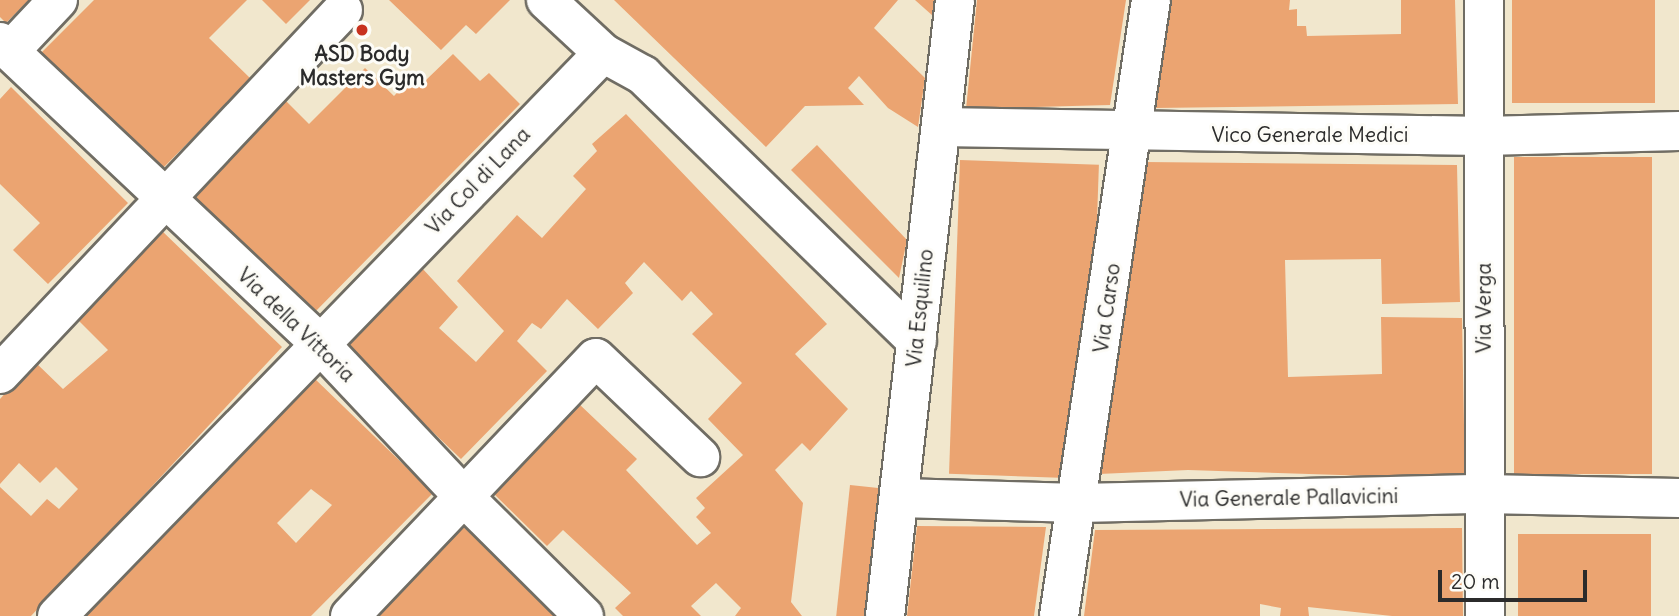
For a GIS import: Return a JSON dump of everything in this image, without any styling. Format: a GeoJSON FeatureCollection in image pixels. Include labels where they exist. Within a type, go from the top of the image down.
{"type":"FeatureCollection","features":[{"type":"Feature","properties":{"kind":"street"},"geometry":{"type":"LineString","coordinates":[[5,47],[58,0]]}},
{"type":"Feature","properties":{"kind":"street"},"geometry":{"type":"LineString","coordinates":[[546,0],[603,53],[643,75],[916,341]]}},
{"type":"Feature","properties":{"kind":"street","name":"Via Esquilino"},"geometry":{"type":"LineString","coordinates":[[885,616],[955,0]]}},
{"type":"Feature","properties":{"kind":"street","name":"Via Carso"},"geometry":{"type":"LineString","coordinates":[[1059,616],[1079,503],[1151,0]]}},
{"type":"Feature","properties":{"kind":"street","name":"Via Verga"},"geometry":{"type":"LineString","coordinates":[[1484,0],[1485,616]]}},
{"type":"Feature","properties":{"kind":"street"},"geometry":{"type":"LineString","coordinates":[[0,374],[343,10]]}},
{"type":"Feature","properties":{"kind":"street","name":"Via della Vittoria"},"geometry":{"type":"LineString","coordinates":[[5,47],[162,200],[319,344],[464,497],[584,616]]}},
{"type":"Feature","properties":{"kind":"street","name":"Via Col di Lana"},"geometry":{"type":"LineString","coordinates":[[57,616],[603,53]]}},
{"type":"Feature","properties":{"kind":"street","name":"Vico Generale Medici"},"geometry":{"type":"LineString","coordinates":[[941,127],[1132,134],[1484,136],[1679,131]]}},
{"type":"Feature","properties":{"kind":"street"},"geometry":{"type":"LineString","coordinates":[[350,616],[596,358],[700,457]]}},
{"type":"Feature","properties":{"kind":"street","name":"Via Generale Pallavicini"},"geometry":{"type":"LineString","coordinates":[[899,498],[1079,503],[1485,494],[1679,498]]}},
{"type":"Feature","properties":{"kind":"building"},"geometry":{"type":"Polygon","coordinates":[[[0,0],[29,0],[6,23],[0,17],[0,0]]]}},
{"type":"Feature","properties":{"kind":"building"},"geometry":{"type":"Polygon","coordinates":[[[94,0],[247,0],[209,38],[251,79],[161,170],[41,53],[94,0]]]}},
{"type":"Feature","properties":{"kind":"building"},"geometry":{"type":"Polygon","coordinates":[[[262,0],[310,0],[286,24],[262,0]]]}},
{"type":"Feature","properties":{"kind":"building"},"geometry":{"type":"Polygon","coordinates":[[[389,0],[510,0],[476,34],[466,25],[441,50],[389,0]]]}},
{"type":"Feature","properties":{"kind":"building"},"geometry":{"type":"Polygon","coordinates":[[[614,0],[898,0],[874,28],[925,78],[918,127],[888,108],[859,76],[848,88],[864,105],[805,106],[766,147],[614,0]]]}},
{"type":"Feature","properties":{"kind":"building"},"geometry":{"type":"Polygon","coordinates":[[[915,0],[935,0],[933,16],[915,0]]]}},
{"type":"Feature","properties":{"kind":"building"},"geometry":{"type":"Polygon","coordinates":[[[977,0],[1126,0],[1110,105],[966,109],[977,0]]]}},
{"type":"Feature","properties":{"kind":"building"},"geometry":{"type":"Polygon","coordinates":[[[1170,0],[1290,0],[1289,10],[1297,9],[1297,26],[1306,26],[1307,36],[1401,34],[1401,0],[1455,0],[1458,104],[1154,108],[1170,0]]]}},
{"type":"Feature","properties":{"kind":"building"},"geometry":{"type":"Polygon","coordinates":[[[1512,0],[1655,0],[1655,103],[1512,103],[1512,0]]]}},
{"type":"Feature","properties":{"kind":"building"},"geometry":{"type":"Polygon","coordinates":[[[453,54],[480,81],[489,73],[520,104],[312,315],[190,194],[284,99],[309,124],[365,68],[394,96],[417,72],[426,80],[453,54]]]}},
{"type":"Feature","properties":{"kind":"building"},"geometry":{"type":"Polygon","coordinates":[[[11,87],[128,203],[48,284],[13,250],[40,223],[0,184],[0,99],[11,87]]]}},
{"type":"Feature","properties":{"kind":"building"},"geometry":{"type":"Polygon","coordinates":[[[626,114],[827,324],[795,354],[848,409],[810,451],[802,443],[775,470],[803,503],[791,602],[802,616],[735,616],[741,608],[716,583],[691,606],[701,616],[623,616],[615,608],[631,593],[563,530],[547,546],[491,491],[578,403],[637,459],[626,470],[697,545],[711,533],[696,517],[705,508],[696,498],[743,455],[708,419],[742,383],[692,334],[713,314],[691,291],[682,301],[644,262],[625,283],[633,293],[598,329],[567,299],[541,329],[532,323],[517,341],[547,371],[461,459],[343,346],[421,267],[458,307],[439,328],[476,362],[504,331],[457,281],[517,215],[542,238],[586,189],[573,176],[597,151],[592,144],[626,114]]]}},
{"type":"Feature","properties":{"kind":"building"},"geometry":{"type":"Polygon","coordinates":[[[817,145],[907,240],[899,278],[791,170],[817,145]]]}},
{"type":"Feature","properties":{"kind":"building"},"geometry":{"type":"Polygon","coordinates":[[[1514,157],[1652,157],[1652,474],[1514,474],[1514,157]]]}},
{"type":"Feature","properties":{"kind":"building"},"geometry":{"type":"Polygon","coordinates":[[[960,160],[1099,165],[1088,479],[949,474],[960,160]]]}},
{"type":"Feature","properties":{"kind":"building"},"geometry":{"type":"Polygon","coordinates":[[[1145,162],[1457,165],[1460,302],[1382,304],[1381,259],[1285,260],[1288,377],[1382,374],[1381,317],[1462,318],[1465,479],[1188,470],[1099,474],[1145,162]]]}},
{"type":"Feature","properties":{"kind":"building"},"geometry":{"type":"Polygon","coordinates":[[[160,229],[282,347],[31,616],[0,616],[0,487],[31,516],[47,499],[59,509],[78,489],[56,467],[40,483],[19,463],[0,484],[0,399],[34,361],[63,389],[108,350],[74,316],[160,229]]]}},
{"type":"Feature","properties":{"kind":"building"},"geometry":{"type":"Polygon","coordinates":[[[314,378],[433,493],[311,616],[79,616],[314,378]],[[311,489],[277,523],[296,543],[332,505],[311,489]]]}},
{"type":"Feature","properties":{"kind":"building"},"geometry":{"type":"Polygon","coordinates":[[[850,485],[888,489],[874,616],[836,616],[850,485]]]}},
{"type":"Feature","properties":{"kind":"building"},"geometry":{"type":"Polygon","coordinates":[[[463,524],[560,616],[371,616],[463,524]]]}},
{"type":"Feature","properties":{"kind":"building"},"geometry":{"type":"Polygon","coordinates":[[[917,526],[1046,527],[1034,616],[907,616],[917,526]]]}},
{"type":"Feature","properties":{"kind":"building"},"geometry":{"type":"Polygon","coordinates":[[[1462,528],[1463,616],[1392,616],[1308,607],[1309,616],[1280,616],[1281,608],[1260,604],[1260,616],[1084,616],[1095,530],[1462,528]]]}},
{"type":"Feature","properties":{"kind":"building"},"geometry":{"type":"Polygon","coordinates":[[[1518,534],[1651,534],[1651,616],[1518,616],[1518,534]]]}},
{"type":"Feature","properties":{"kind":"place","name":"ASD Body Masters Gym"},"geometry":{"type":"Point","coordinates":[362,30]}}]}
